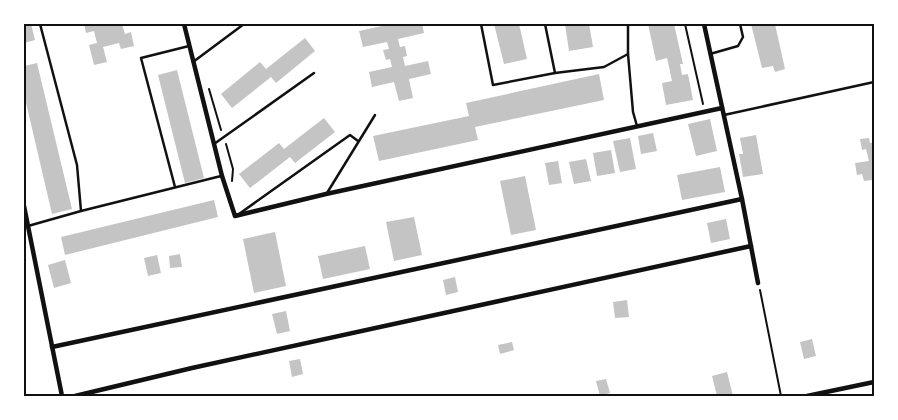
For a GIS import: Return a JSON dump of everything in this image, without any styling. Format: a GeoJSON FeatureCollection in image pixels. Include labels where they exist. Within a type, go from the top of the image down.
{"type":"FeatureCollection","features":[{"type":"Feature","properties":{"kind":"street"},"geometry":{"type":"LineString","coordinates":[[184,24],[222,176],[235,216],[326,194],[722,108]]}},
{"type":"Feature","properties":{"kind":"street"},"geometry":{"type":"LineString","coordinates":[[704,24],[758,283]]}},
{"type":"Feature","properties":{"kind":"street"},"geometry":{"type":"LineString","coordinates":[[52,347],[742,199]]}},
{"type":"Feature","properties":{"kind":"street"},"geometry":{"type":"LineString","coordinates":[[24,206],[62,396]]}},
{"type":"Feature","properties":{"kind":"street"},"geometry":{"type":"LineString","coordinates":[[75,396],[192,368],[751,246]]}},
{"type":"Feature","properties":{"kind":"street"},"geometry":{"type":"LineString","coordinates":[[807,396],[874,382]]}},
{"type":"Feature","properties":{"kind":"lane"},"geometry":{"type":"LineString","coordinates":[[40,24],[77,165],[81,211]]}},
{"type":"Feature","properties":{"kind":"lane"},"geometry":{"type":"LineString","coordinates":[[193,62],[244,24]]}},
{"type":"Feature","properties":{"kind":"lane"},"geometry":{"type":"LineString","coordinates":[[481,24],[493,85],[555,73],[604,67],[628,54]]}},
{"type":"Feature","properties":{"kind":"lane"},"geometry":{"type":"LineString","coordinates":[[545,24],[555,73]]}},
{"type":"Feature","properties":{"kind":"lane"},"geometry":{"type":"LineString","coordinates":[[628,24],[628,54],[633,112],[637,126]]}},
{"type":"Feature","properties":{"kind":"lane"},"geometry":{"type":"LineString","coordinates":[[710,54],[738,46],[743,38],[740,24]]}},
{"type":"Feature","properties":{"kind":"lane"},"geometry":{"type":"LineString","coordinates":[[176,188],[141,58],[189,46]]}},
{"type":"Feature","properties":{"kind":"lane"},"geometry":{"type":"LineString","coordinates":[[214,144],[314,73]]}},
{"type":"Feature","properties":{"kind":"lane"},"geometry":{"type":"LineString","coordinates":[[724,115],[874,82]]}},
{"type":"Feature","properties":{"kind":"lane"},"geometry":{"type":"LineString","coordinates":[[326,194],[375,115]]}},
{"type":"Feature","properties":{"kind":"lane"},"geometry":{"type":"LineString","coordinates":[[235,216],[350,135],[358,141]]}},
{"type":"Feature","properties":{"kind":"lane"},"geometry":{"type":"LineString","coordinates":[[28,226],[222,176]]}},
{"type":"Feature","properties":{"kind":"path"},"geometry":{"type":"LineString","coordinates":[[685,24],[705,111]]}},
{"type":"Feature","properties":{"kind":"path"},"geometry":{"type":"LineString","coordinates":[[208,84],[233,169],[232,184]]}},
{"type":"Feature","properties":{"kind":"path"},"geometry":{"type":"LineString","coordinates":[[758,283],[781,396]]}},
{"type":"Feature","properties":{"kind":"building"},"geometry":{"type":"Polygon","coordinates":[[[24,24],[31,24],[35,40],[24,43],[24,24]]]}},
{"type":"Feature","properties":{"kind":"building"},"geometry":{"type":"Polygon","coordinates":[[[84,24],[122,24],[125,34],[131,32],[134,46],[121,49],[119,43],[103,47],[107,62],[94,65],[89,45],[97,43],[94,31],[86,33],[84,24]]]}},
{"type":"Feature","properties":{"kind":"building"},"geometry":{"type":"Polygon","coordinates":[[[382,24],[422,24],[424,33],[398,39],[400,47],[405,46],[407,56],[403,57],[405,66],[428,61],[431,74],[409,79],[413,98],[399,101],[394,82],[372,87],[369,72],[392,67],[390,59],[386,60],[383,50],[389,49],[387,42],[363,47],[359,31],[382,26],[382,24]]]}},
{"type":"Feature","properties":{"kind":"building"},"geometry":{"type":"Polygon","coordinates":[[[494,24],[519,24],[527,59],[504,64],[494,24]]]}},
{"type":"Feature","properties":{"kind":"building"},"geometry":{"type":"Polygon","coordinates":[[[565,24],[589,24],[593,47],[569,51],[565,24]]]}},
{"type":"Feature","properties":{"kind":"building"},"geometry":{"type":"Polygon","coordinates":[[[648,24],[674,24],[683,64],[680,64],[682,75],[688,74],[693,100],[666,105],[662,83],[672,81],[667,58],[656,61],[648,24]]]}},
{"type":"Feature","properties":{"kind":"building"},"geometry":{"type":"Polygon","coordinates":[[[751,24],[775,24],[785,69],[775,72],[773,66],[762,68],[751,24]]]}},
{"type":"Feature","properties":{"kind":"building"},"geometry":{"type":"Polygon","coordinates":[[[305,38],[315,51],[276,83],[271,77],[232,108],[221,94],[260,62],[266,69],[305,38]]]}},
{"type":"Feature","properties":{"kind":"building"},"geometry":{"type":"Polygon","coordinates":[[[37,63],[72,209],[52,214],[24,94],[24,66],[37,63]]]}},
{"type":"Feature","properties":{"kind":"building"},"geometry":{"type":"Polygon","coordinates":[[[177,70],[204,178],[185,183],[158,75],[177,70]]]}},
{"type":"Feature","properties":{"kind":"building"},"geometry":{"type":"Polygon","coordinates":[[[599,74],[604,100],[475,127],[478,140],[379,161],[373,136],[469,116],[466,103],[599,74]]]}},
{"type":"Feature","properties":{"kind":"building"},"geometry":{"type":"Polygon","coordinates":[[[324,118],[335,132],[295,163],[290,157],[250,188],[239,174],[279,143],[284,149],[324,118]]]}},
{"type":"Feature","properties":{"kind":"building"},"geometry":{"type":"Polygon","coordinates":[[[710,119],[717,151],[696,156],[688,124],[710,119]]]}},
{"type":"Feature","properties":{"kind":"building"},"geometry":{"type":"Polygon","coordinates":[[[653,133],[657,151],[641,154],[638,136],[653,133]]]}},
{"type":"Feature","properties":{"kind":"building"},"geometry":{"type":"Polygon","coordinates":[[[756,135],[763,174],[743,177],[739,154],[743,154],[740,138],[756,135]]]}},
{"type":"Feature","properties":{"kind":"building"},"geometry":{"type":"Polygon","coordinates":[[[630,138],[636,169],[620,172],[613,141],[630,138]]]}},
{"type":"Feature","properties":{"kind":"building"},"geometry":{"type":"Polygon","coordinates":[[[869,138],[870,143],[874,142],[874,185],[872,180],[864,181],[862,174],[857,175],[855,163],[869,161],[866,149],[862,150],[860,139],[869,138]]]}},
{"type":"Feature","properties":{"kind":"building"},"geometry":{"type":"Polygon","coordinates":[[[611,150],[615,173],[597,176],[593,153],[611,150]]]}},
{"type":"Feature","properties":{"kind":"building"},"geometry":{"type":"Polygon","coordinates":[[[586,159],[591,181],[574,184],[569,162],[586,159]]]}},
{"type":"Feature","properties":{"kind":"building"},"geometry":{"type":"Polygon","coordinates":[[[558,161],[562,183],[549,185],[545,163],[558,161]]]}},
{"type":"Feature","properties":{"kind":"building"},"geometry":{"type":"Polygon","coordinates":[[[720,167],[725,192],[682,200],[677,175],[720,167]]]}},
{"type":"Feature","properties":{"kind":"building"},"geometry":{"type":"Polygon","coordinates":[[[525,176],[536,230],[511,235],[500,181],[525,176]]]}},
{"type":"Feature","properties":{"kind":"building"},"geometry":{"type":"Polygon","coordinates":[[[214,200],[218,217],[65,255],[61,237],[214,200]]]}},
{"type":"Feature","properties":{"kind":"building"},"geometry":{"type":"Polygon","coordinates":[[[414,217],[422,255],[394,261],[386,222],[414,217]]]}},
{"type":"Feature","properties":{"kind":"building"},"geometry":{"type":"Polygon","coordinates":[[[726,219],[730,239],[711,243],[707,223],[726,219]]]}},
{"type":"Feature","properties":{"kind":"building"},"geometry":{"type":"Polygon","coordinates":[[[275,232],[286,286],[254,293],[243,239],[275,232]]]}},
{"type":"Feature","properties":{"kind":"building"},"geometry":{"type":"Polygon","coordinates":[[[365,246],[370,269],[323,279],[318,256],[365,246]]]}},
{"type":"Feature","properties":{"kind":"building"},"geometry":{"type":"Polygon","coordinates":[[[180,254],[182,267],[170,268],[169,256],[180,254]]]}},
{"type":"Feature","properties":{"kind":"building"},"geometry":{"type":"Polygon","coordinates":[[[157,255],[161,273],[148,276],[144,258],[157,255]]]}},
{"type":"Feature","properties":{"kind":"building"},"geometry":{"type":"Polygon","coordinates":[[[65,260],[71,283],[54,288],[48,265],[65,260]]]}},
{"type":"Feature","properties":{"kind":"building"},"geometry":{"type":"Polygon","coordinates":[[[455,277],[458,292],[446,295],[443,280],[455,277]]]}},
{"type":"Feature","properties":{"kind":"building"},"geometry":{"type":"Polygon","coordinates":[[[627,300],[629,317],[615,318],[613,302],[627,300]]]}},
{"type":"Feature","properties":{"kind":"building"},"geometry":{"type":"Polygon","coordinates":[[[286,311],[290,331],[277,334],[272,314],[286,311]]]}},
{"type":"Feature","properties":{"kind":"building"},"geometry":{"type":"Polygon","coordinates":[[[812,339],[816,356],[804,359],[800,342],[812,339]]]}},
{"type":"Feature","properties":{"kind":"building"},"geometry":{"type":"Polygon","coordinates":[[[512,342],[514,350],[500,354],[498,345],[512,342]]]}},
{"type":"Feature","properties":{"kind":"building"},"geometry":{"type":"Polygon","coordinates":[[[300,359],[303,374],[292,377],[289,361],[300,359]]]}},
{"type":"Feature","properties":{"kind":"building"},"geometry":{"type":"Polygon","coordinates":[[[727,372],[733,396],[717,396],[712,376],[727,372]]]}},
{"type":"Feature","properties":{"kind":"building"},"geometry":{"type":"Polygon","coordinates":[[[606,379],[610,393],[600,396],[596,381],[606,379]]]}}]}
